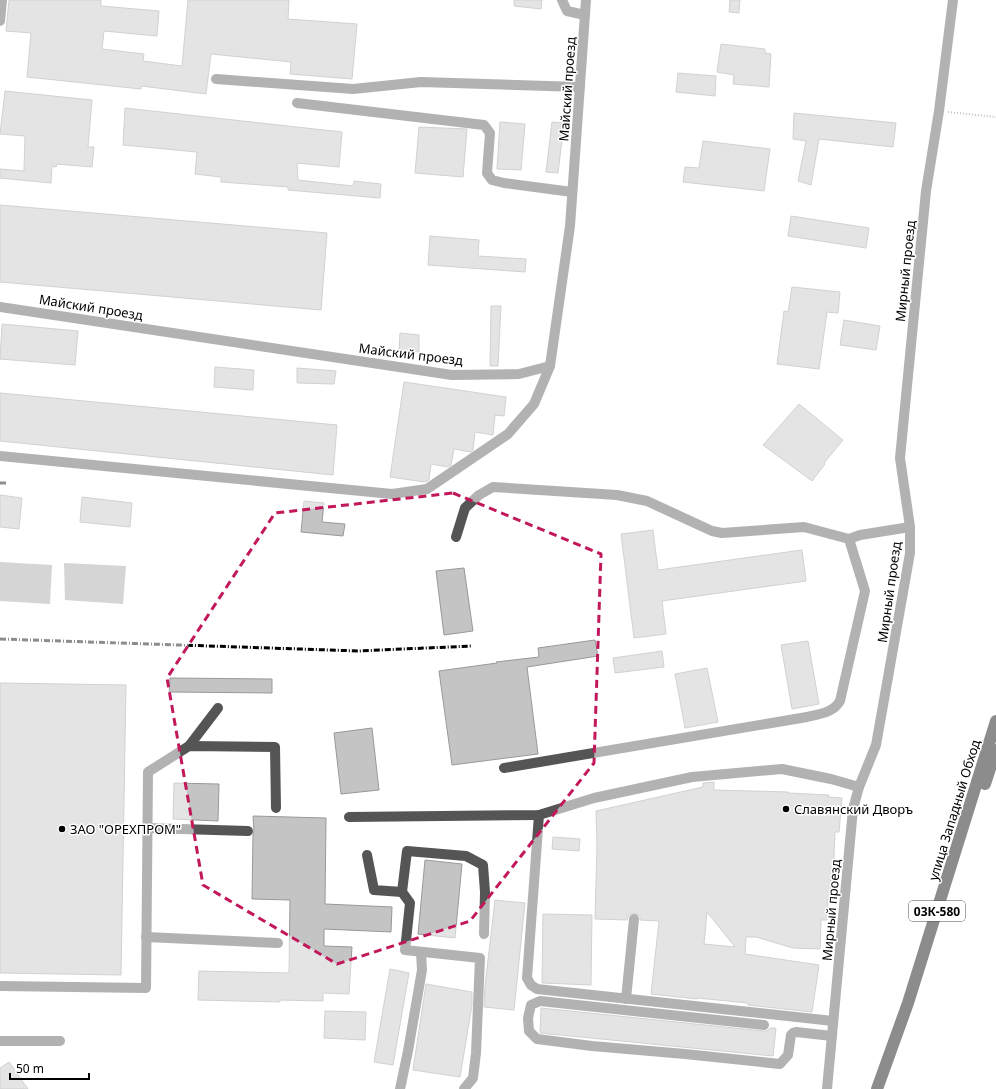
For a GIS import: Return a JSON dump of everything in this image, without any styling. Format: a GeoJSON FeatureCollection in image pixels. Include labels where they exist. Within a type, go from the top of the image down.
{"type":"FeatureCollection","features":[{"type":"Feature","properties":{"kind":"highway","name":"улица Западный Обход"},"geometry":{"type":"LineString","coordinates":[[877,1089],[908,1003],[996,721]]}},
{"type":"Feature","properties":{"kind":"highway","name":"улица Западный Обход"},"geometry":{"type":"LineString","coordinates":[[884,1089],[914,1004],[996,750]]}},
{"type":"Feature","properties":{"kind":"street"},"geometry":{"type":"LineString","coordinates":[[0,21],[2,0]]}},
{"type":"Feature","properties":{"kind":"street"},"geometry":{"type":"LineString","coordinates":[[562,0],[567,11],[585,15]]}},
{"type":"Feature","properties":{"kind":"street","name":"Майский проезд"},"geometry":{"type":"LineString","coordinates":[[0,307],[452,375],[519,374],[550,366],[570,226],[586,0]]}},
{"type":"Feature","properties":{"kind":"street","name":"Мирный проезд"},"geometry":{"type":"LineString","coordinates":[[827,1089],[853,809],[859,787],[876,745],[910,553],[910,527],[900,458],[926,191],[939,111],[953,0]]}},
{"type":"Feature","properties":{"kind":"street"},"geometry":{"type":"LineString","coordinates":[[216,79],[353,89],[421,82],[580,87]]}},
{"type":"Feature","properties":{"kind":"street"},"geometry":{"type":"LineString","coordinates":[[298,103],[484,125],[490,133],[487,173],[492,180],[572,192]]}},
{"type":"Feature","properties":{"kind":"street"},"geometry":{"type":"LineString","coordinates":[[0,456],[392,494],[427,489],[508,434],[534,404],[550,366]]}},
{"type":"Feature","properties":{"kind":"street"},"geometry":{"type":"LineString","coordinates":[[456,537],[465,508],[479,495],[493,487],[617,495],[647,501],[712,531],[722,533],[804,527],[849,539],[860,535],[910,527]]}},
{"type":"Feature","properties":{"kind":"street"},"geometry":{"type":"LineString","coordinates":[[504,768],[807,717],[827,712],[834,708],[840,701],[865,591],[849,539]]}},
{"type":"Feature","properties":{"kind":"street"},"geometry":{"type":"LineString","coordinates":[[0,986],[146,988],[148,772],[189,746],[218,708]]}},
{"type":"Feature","properties":{"kind":"street"},"geometry":{"type":"LineString","coordinates":[[189,746],[274,747],[276,808]]}},
{"type":"Feature","properties":{"kind":"street"},"geometry":{"type":"LineString","coordinates":[[349,817],[539,815],[594,798],[692,777],[782,769],[831,779],[859,787]]}},
{"type":"Feature","properties":{"kind":"street"},"geometry":{"type":"LineString","coordinates":[[539,815],[527,978],[531,985],[537,990],[833,1021]]}},
{"type":"Feature","properties":{"kind":"street"},"geometry":{"type":"LineString","coordinates":[[147,828],[248,831]]}},
{"type":"Feature","properties":{"kind":"street"},"geometry":{"type":"LineString","coordinates":[[464,1089],[473,1078],[476,1053],[480,958],[406,950],[410,903],[402,892],[408,851],[466,856],[483,865],[485,892],[484,934]]}},
{"type":"Feature","properties":{"kind":"street"},"geometry":{"type":"LineString","coordinates":[[367,855],[374,890],[402,892]]}},
{"type":"Feature","properties":{"kind":"street"},"geometry":{"type":"LineString","coordinates":[[626,999],[634,919]]}},
{"type":"Feature","properties":{"kind":"street"},"geometry":{"type":"LineString","coordinates":[[146,937],[278,942]]}},
{"type":"Feature","properties":{"kind":"street"},"geometry":{"type":"LineString","coordinates":[[400,1089],[422,970],[421,952]]}},
{"type":"Feature","properties":{"kind":"street"},"geometry":{"type":"LineString","coordinates":[[764,1025],[540,1001],[531,1005],[528,1018],[529,1031],[537,1039],[592,1046],[780,1064],[788,1055],[791,1035],[793,1033],[796,1032],[832,1036]]}},
{"type":"Feature","properties":{"kind":"street"},"geometry":{"type":"LineString","coordinates":[[1,1041],[60,1041]]}},
{"type":"Feature","properties":{"kind":"path"},"geometry":{"type":"LineString","coordinates":[[939,111],[996,118]]}},
{"type":"Feature","properties":{"kind":"highlighted area"},"geometry":{"type":"Polygon","coordinates":[[[453,493],[601,554],[594,763],[470,921],[337,964],[203,885],[167,678],[275,513],[453,493]]]}},
{"type":"Feature","properties":{"kind":"shaded area"},"geometry":{"type":"Polygon","coordinates":[[[0,562],[52,565],[50,604],[0,601],[0,562]]]}},
{"type":"Feature","properties":{"kind":"shaded area"},"geometry":{"type":"Polygon","coordinates":[[[64,563],[126,566],[123,604],[65,600],[64,563]]]}},
{"type":"Feature","properties":{"kind":"building"},"geometry":{"type":"Polygon","coordinates":[[[9,0],[101,0],[101,6],[159,11],[157,36],[104,31],[102,49],[144,54],[143,61],[182,66],[188,0],[289,0],[288,19],[357,24],[352,79],[290,74],[291,62],[211,54],[206,94],[141,86],[141,89],[27,77],[31,33],[6,31],[9,0]]]}},
{"type":"Feature","properties":{"kind":"building"},"geometry":{"type":"Polygon","coordinates":[[[514,0],[542,0],[541,9],[514,6],[514,0]]]}},
{"type":"Feature","properties":{"kind":"building"},"geometry":{"type":"Polygon","coordinates":[[[730,0],[740,0],[739,13],[729,12],[730,0]]]}},
{"type":"Feature","properties":{"kind":"building"},"geometry":{"type":"Polygon","coordinates":[[[721,44],[765,49],[765,53],[771,54],[769,87],[733,84],[734,75],[717,72],[721,44]]]}},
{"type":"Feature","properties":{"kind":"building"},"geometry":{"type":"Polygon","coordinates":[[[678,73],[716,76],[715,96],[676,92],[678,73]]]}},
{"type":"Feature","properties":{"kind":"building"},"geometry":{"type":"Polygon","coordinates":[[[5,91],[92,100],[88,147],[94,147],[92,167],[57,164],[56,167],[52,166],[51,183],[0,178],[0,169],[24,171],[25,136],[0,134],[5,91]]]}},
{"type":"Feature","properties":{"kind":"building"},"geometry":{"type":"Polygon","coordinates":[[[125,108],[342,132],[339,167],[297,163],[298,180],[353,186],[354,181],[381,184],[380,198],[288,190],[288,187],[221,182],[221,177],[195,174],[197,152],[123,145],[125,108]]]}},
{"type":"Feature","properties":{"kind":"building"},"geometry":{"type":"Polygon","coordinates":[[[794,113],[896,123],[893,147],[819,139],[811,185],[798,181],[806,141],[793,139],[794,113]]]}},
{"type":"Feature","properties":{"kind":"building"},"geometry":{"type":"Polygon","coordinates":[[[500,122],[525,124],[521,170],[497,169],[500,122]]]}},
{"type":"Feature","properties":{"kind":"building"},"geometry":{"type":"Polygon","coordinates":[[[552,122],[564,123],[558,173],[546,172],[552,122]]]}},
{"type":"Feature","properties":{"kind":"building"},"geometry":{"type":"Polygon","coordinates":[[[419,127],[467,129],[463,177],[415,173],[419,127]]]}},
{"type":"Feature","properties":{"kind":"building"},"geometry":{"type":"Polygon","coordinates":[[[703,141],[770,149],[764,191],[683,182],[685,167],[699,168],[703,141]]]}},
{"type":"Feature","properties":{"kind":"building"},"geometry":{"type":"Polygon","coordinates":[[[0,205],[327,233],[321,310],[0,282],[0,205]]]}},
{"type":"Feature","properties":{"kind":"building"},"geometry":{"type":"Polygon","coordinates":[[[791,216],[869,228],[866,248],[788,236],[791,216]]]}},
{"type":"Feature","properties":{"kind":"building"},"geometry":{"type":"Polygon","coordinates":[[[430,236],[479,240],[478,256],[526,259],[525,272],[428,265],[430,236]]]}},
{"type":"Feature","properties":{"kind":"building"},"geometry":{"type":"Polygon","coordinates":[[[792,287],[840,292],[838,313],[827,312],[819,369],[777,364],[784,311],[788,312],[792,287]]]}},
{"type":"Feature","properties":{"kind":"building"},"geometry":{"type":"Polygon","coordinates":[[[491,306],[501,306],[498,366],[490,366],[491,306]]]}},
{"type":"Feature","properties":{"kind":"building"},"geometry":{"type":"Polygon","coordinates":[[[844,320],[880,326],[876,350],[840,345],[844,320]]]}},
{"type":"Feature","properties":{"kind":"building"},"geometry":{"type":"Polygon","coordinates":[[[2,324],[78,331],[75,365],[0,359],[2,324]]]}},
{"type":"Feature","properties":{"kind":"building"},"geometry":{"type":"Polygon","coordinates":[[[400,333],[419,335],[419,352],[399,351],[400,333]]]}},
{"type":"Feature","properties":{"kind":"building"},"geometry":{"type":"Polygon","coordinates":[[[215,367],[254,370],[253,390],[214,387],[215,367]]]}},
{"type":"Feature","properties":{"kind":"building"},"geometry":{"type":"Polygon","coordinates":[[[297,368],[336,371],[334,384],[297,383],[297,368]]]}},
{"type":"Feature","properties":{"kind":"building"},"geometry":{"type":"Polygon","coordinates":[[[404,382],[506,397],[504,416],[495,415],[493,435],[475,432],[473,450],[471,452],[454,449],[451,465],[448,467],[431,464],[429,480],[425,482],[390,477],[404,382]]]}},
{"type":"Feature","properties":{"kind":"building"},"geometry":{"type":"Polygon","coordinates":[[[0,393],[337,425],[333,475],[0,441],[0,393]]]}},
{"type":"Feature","properties":{"kind":"building"},"geometry":{"type":"Polygon","coordinates":[[[799,404],[843,440],[824,463],[825,464],[812,481],[763,445],[799,404]]]}},
{"type":"Feature","properties":{"kind":"building"},"geometry":{"type":"Polygon","coordinates":[[[0,495],[22,498],[19,529],[0,527],[0,495]]]}},
{"type":"Feature","properties":{"kind":"building"},"geometry":{"type":"Polygon","coordinates":[[[82,497],[132,503],[130,527],[80,522],[82,497]]]}},
{"type":"Feature","properties":{"kind":"building"},"geometry":{"type":"Polygon","coordinates":[[[304,501],[324,503],[322,522],[345,524],[343,536],[301,532],[304,501]]]}},
{"type":"Feature","properties":{"kind":"building"},"geometry":{"type":"Polygon","coordinates":[[[653,530],[658,570],[802,550],[806,581],[662,601],[666,634],[634,638],[621,534],[653,530]]]}},
{"type":"Feature","properties":{"kind":"building"},"geometry":{"type":"Polygon","coordinates":[[[464,568],[473,631],[444,635],[436,571],[464,568]]]}},
{"type":"Feature","properties":{"kind":"building"},"geometry":{"type":"Polygon","coordinates":[[[595,640],[598,656],[527,667],[538,754],[452,765],[439,671],[539,657],[538,648],[595,640]]]}},
{"type":"Feature","properties":{"kind":"building"},"geometry":{"type":"Polygon","coordinates":[[[808,641],[819,704],[792,709],[781,645],[808,641]]]}},
{"type":"Feature","properties":{"kind":"building"},"geometry":{"type":"Polygon","coordinates":[[[662,651],[664,667],[615,673],[613,658],[662,651]]]}},
{"type":"Feature","properties":{"kind":"building"},"geometry":{"type":"Polygon","coordinates":[[[707,668],[718,722],[685,728],[675,674],[707,668]]]}},
{"type":"Feature","properties":{"kind":"building"},"geometry":{"type":"Polygon","coordinates":[[[170,678],[272,679],[272,693],[169,692],[170,678]]]}},
{"type":"Feature","properties":{"kind":"building","name":"ЗАО \"ОРЕХПРОМ\""},"geometry":{"type":"Polygon","coordinates":[[[0,683],[126,685],[121,975],[0,973],[0,683]]]}},
{"type":"Feature","properties":{"kind":"building"},"geometry":{"type":"Polygon","coordinates":[[[372,728],[379,790],[341,794],[334,733],[372,728]]]}},
{"type":"Feature","properties":{"kind":"building"},"geometry":{"type":"Polygon","coordinates":[[[714,782],[714,790],[788,792],[829,795],[828,797],[842,798],[839,832],[835,832],[833,880],[831,880],[830,899],[828,899],[827,920],[821,920],[820,949],[793,948],[756,937],[746,937],[745,954],[819,965],[812,1012],[748,1005],[748,1003],[651,994],[659,921],[640,920],[640,916],[634,913],[629,915],[627,920],[595,919],[597,846],[596,811],[703,787],[703,783],[714,782]],[[707,912],[704,944],[735,947],[707,912]]]}},
{"type":"Feature","properties":{"kind":"building"},"geometry":{"type":"Polygon","coordinates":[[[174,783],[219,784],[218,821],[173,819],[174,783]]]}},
{"type":"Feature","properties":{"kind":"building"},"geometry":{"type":"Polygon","coordinates":[[[253,816],[326,818],[325,904],[392,907],[391,932],[324,929],[324,946],[352,947],[349,994],[323,993],[323,1001],[280,1000],[280,1002],[198,1000],[199,971],[289,973],[290,900],[252,899],[253,816]]]}},
{"type":"Feature","properties":{"kind":"building"},"geometry":{"type":"Polygon","coordinates":[[[553,837],[580,839],[579,851],[552,849],[553,837]]]}},
{"type":"Feature","properties":{"kind":"building"},"geometry":{"type":"Polygon","coordinates":[[[425,860],[462,864],[455,938],[418,934],[425,860]]]}},
{"type":"Feature","properties":{"kind":"building"},"geometry":{"type":"Polygon","coordinates":[[[495,900],[525,903],[514,1010],[484,1007],[495,900]]]}},
{"type":"Feature","properties":{"kind":"building"},"geometry":{"type":"Polygon","coordinates":[[[543,914],[592,915],[591,985],[542,983],[543,914]]]}},
{"type":"Feature","properties":{"kind":"building"},"geometry":{"type":"Polygon","coordinates":[[[390,969],[409,973],[393,1065],[374,1062],[390,969]]]}},
{"type":"Feature","properties":{"kind":"building"},"geometry":{"type":"Polygon","coordinates":[[[426,984],[472,992],[472,1005],[460,1077],[413,1070],[426,984]]]}},
{"type":"Feature","properties":{"kind":"building"},"geometry":{"type":"Polygon","coordinates":[[[541,1008],[763,1031],[767,1031],[770,1028],[776,1028],[773,1056],[540,1033],[541,1008]]]}},
{"type":"Feature","properties":{"kind":"building"},"geometry":{"type":"Polygon","coordinates":[[[325,1011],[366,1012],[365,1040],[324,1038],[325,1011]]]}},
{"type":"Feature","properties":{"kind":"building"},"geometry":{"type":"Polygon","coordinates":[[[9,1062],[28,1089],[0,1089],[0,1068],[9,1062]]]}},
{"type":"Feature","properties":{"kind":"railway"},"geometry":{"type":"LineString","coordinates":[[0,483],[6,483]]}},
{"type":"Feature","properties":{"kind":"railway"},"geometry":{"type":"LineString","coordinates":[[0,639],[359,651],[471,646]]}},
{"type":"Feature","properties":{"kind":"place","name":"Cлавянский Дворъ"},"geometry":{"type":"Point","coordinates":[786,809]}},
{"type":"Feature","properties":{"kind":"place","name":"ЗАО \"ОРЕХПРОМ\""},"geometry":{"type":"Point","coordinates":[62,829]}}]}
